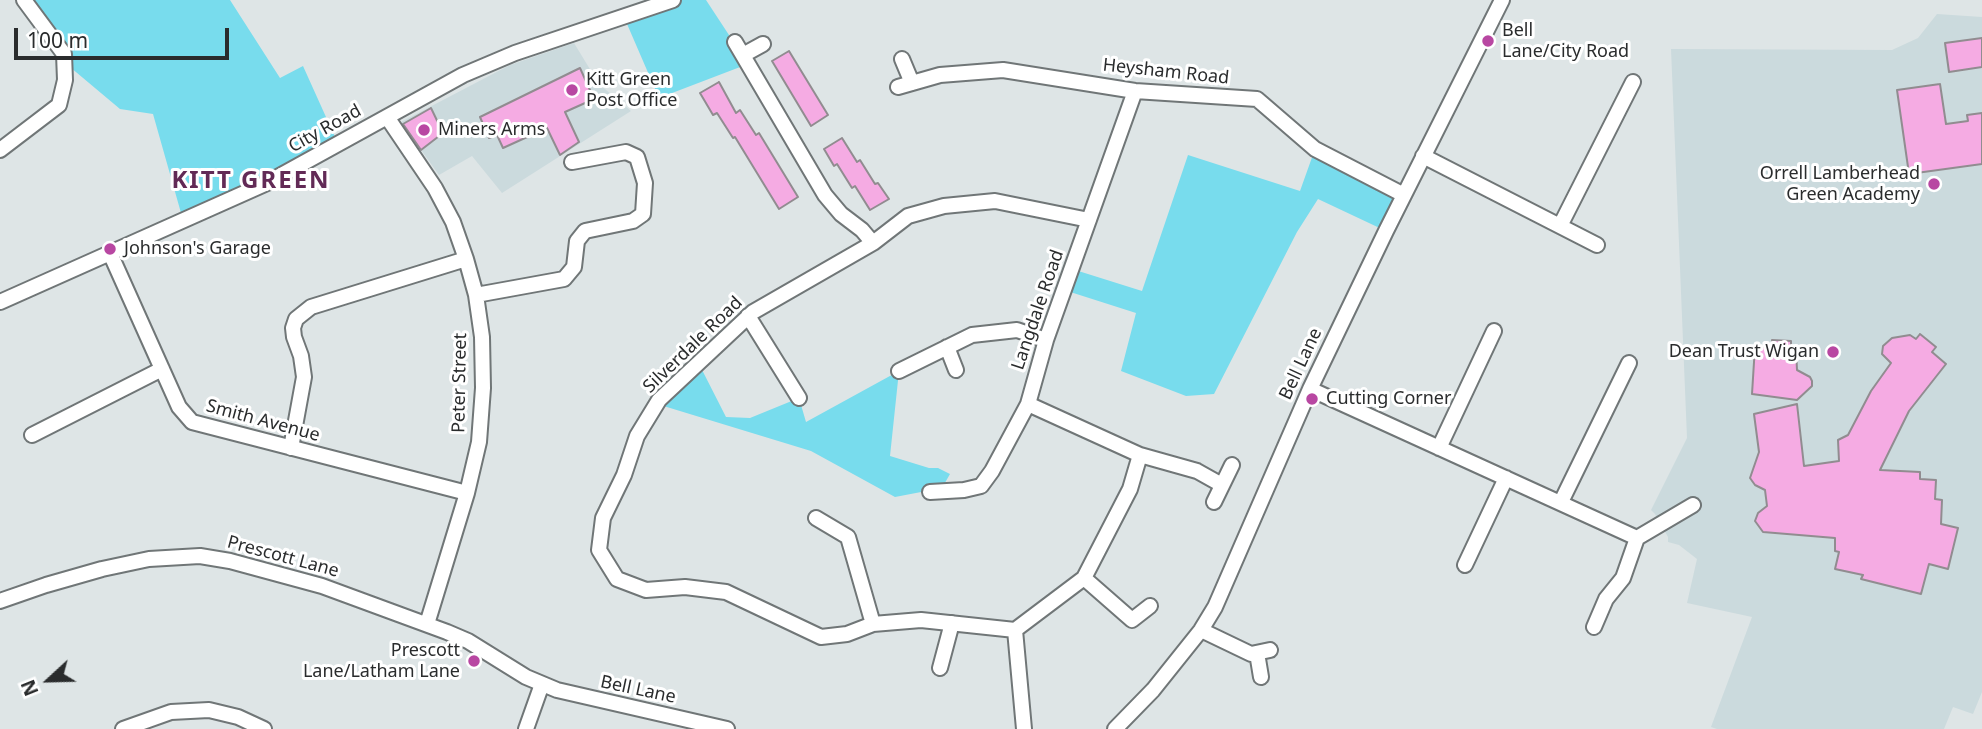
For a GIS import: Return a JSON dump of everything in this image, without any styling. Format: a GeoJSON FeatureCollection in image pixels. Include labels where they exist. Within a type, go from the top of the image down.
{"type":"FeatureCollection","features":[{"type":"Feature","properties":{"kind":"street"},"geometry":{"type":"LineString","coordinates":[[0,150],[59,105],[65,80],[64,54],[24,0]]}},
{"type":"Feature","properties":{"kind":"street","name":"City Road"},"geometry":{"type":"LineString","coordinates":[[0,302],[267,183],[437,89],[487,65],[649,3],[673,0]]}},
{"type":"Feature","properties":{"kind":"street","name":"Bell Lane"},"geometry":{"type":"LineString","coordinates":[[1115,729],[1153,690],[1202,630],[1225,586],[1310,389],[1502,0]]}},
{"type":"Feature","properties":{"kind":"street"},"geometry":{"type":"LineString","coordinates":[[735,42],[825,195],[841,214],[862,230],[873,243]]}},
{"type":"Feature","properties":{"kind":"street"},"geometry":{"type":"LineString","coordinates":[[743,55],[763,44]]}},
{"type":"Feature","properties":{"kind":"street","name":"Heysham Road"},"geometry":{"type":"LineString","coordinates":[[902,59],[905,85],[940,75],[1003,70],[1135,91],[1257,99],[1315,149],[1404,195]]}},
{"type":"Feature","properties":{"kind":"street"},"geometry":{"type":"LineString","coordinates":[[1560,226],[1633,82]]}},
{"type":"Feature","properties":{"kind":"street","name":"Langdale Road"},"geometry":{"type":"LineString","coordinates":[[930,492],[981,486],[1028,404],[1046,340],[1135,91]]}},
{"type":"Feature","properties":{"kind":"street","name":"Peter Street"},"geometry":{"type":"LineString","coordinates":[[387,117],[445,204],[466,259],[476,295],[482,337],[483,388],[479,442],[467,493],[427,624]]}},
{"type":"Feature","properties":{"kind":"street"},"geometry":{"type":"LineString","coordinates":[[476,295],[564,279],[574,267],[577,241],[584,231],[633,221],[643,214],[645,183],[637,157],[626,152],[572,162]]}},
{"type":"Feature","properties":{"kind":"street"},"geometry":{"type":"LineString","coordinates":[[1423,156],[1597,244]]}},
{"type":"Feature","properties":{"kind":"street","name":"Silverdale Road"},"geometry":{"type":"LineString","coordinates":[[1015,630],[921,620],[873,624],[847,634],[821,637],[778,619],[726,592],[685,587],[646,590],[617,579],[599,550],[603,518],[624,475],[637,436],[659,400],[748,316],[873,243],[908,216],[944,206],[995,201],[1089,220]]}},
{"type":"Feature","properties":{"kind":"street","name":"Smith Avenue"},"geometry":{"type":"LineString","coordinates":[[110,253],[179,407],[192,422],[467,493]]}},
{"type":"Feature","properties":{"kind":"street"},"geometry":{"type":"LineString","coordinates":[[291,448],[304,377],[301,356],[294,337],[296,319],[311,307],[466,259]]}},
{"type":"Feature","properties":{"kind":"street"},"geometry":{"type":"LineString","coordinates":[[748,316],[799,398]]}},
{"type":"Feature","properties":{"kind":"street"},"geometry":{"type":"LineString","coordinates":[[899,371],[972,335],[1017,330],[1046,340]]}},
{"type":"Feature","properties":{"kind":"street"},"geometry":{"type":"LineString","coordinates":[[1439,448],[1494,331]]}},
{"type":"Feature","properties":{"kind":"street"},"geometry":{"type":"LineString","coordinates":[[947,347],[957,370]]}},
{"type":"Feature","properties":{"kind":"street"},"geometry":{"type":"LineString","coordinates":[[1561,502],[1629,363]]}},
{"type":"Feature","properties":{"kind":"street"},"geometry":{"type":"LineString","coordinates":[[32,435],[162,369]]}},
{"type":"Feature","properties":{"kind":"street"},"geometry":{"type":"LineString","coordinates":[[1310,389],[1637,538]]}},
{"type":"Feature","properties":{"kind":"street"},"geometry":{"type":"LineString","coordinates":[[1028,404],[1140,455],[1197,471],[1222,485]]}},
{"type":"Feature","properties":{"kind":"street"},"geometry":{"type":"LineString","coordinates":[[1024,729],[1015,630],[1084,578],[1129,489],[1140,455]]}},
{"type":"Feature","properties":{"kind":"street"},"geometry":{"type":"LineString","coordinates":[[1214,502],[1232,465]]}},
{"type":"Feature","properties":{"kind":"street"},"geometry":{"type":"LineString","coordinates":[[1465,565],[1506,478]]}},
{"type":"Feature","properties":{"kind":"street"},"geometry":{"type":"LineString","coordinates":[[1594,627],[1606,599],[1623,579],[1637,538],[1693,505]]}},
{"type":"Feature","properties":{"kind":"street"},"geometry":{"type":"LineString","coordinates":[[816,518],[848,537],[873,624]]}},
{"type":"Feature","properties":{"kind":"street","name":"Prescott Lane"},"geometry":{"type":"LineString","coordinates":[[0,601],[102,569],[149,559],[200,556],[265,568],[427,624],[468,641],[542,684]]}},
{"type":"Feature","properties":{"kind":"street"},"geometry":{"type":"LineString","coordinates":[[1084,578],[1132,620],[1150,606]]}},
{"type":"Feature","properties":{"kind":"street"},"geometry":{"type":"LineString","coordinates":[[940,668],[952,623]]}},
{"type":"Feature","properties":{"kind":"street"},"geometry":{"type":"LineString","coordinates":[[1202,630],[1251,654],[1264,651],[1261,677]]}},
{"type":"Feature","properties":{"kind":"street"},"geometry":{"type":"LineString","coordinates":[[526,729],[542,684]]}},
{"type":"Feature","properties":{"kind":"street","name":"Bell Lane"},"geometry":{"type":"LineString","coordinates":[[542,684],[574,696],[727,729]]}},
{"type":"Feature","properties":{"kind":"street"},"geometry":{"type":"LineString","coordinates":[[123,729],[172,712],[209,710],[238,717],[264,729]]}},
{"type":"Feature","properties":{"kind":"shaded area"},"geometry":{"type":"Polygon","coordinates":[[[18,0],[230,0],[280,78],[303,66],[335,137],[326,151],[183,220],[153,114],[120,109],[64,62],[18,0]]]}},
{"type":"Feature","properties":{"kind":"shaded area"},"geometry":{"type":"Polygon","coordinates":[[[673,0],[706,0],[748,64],[659,98],[624,17],[673,0]]]}},
{"type":"Feature","properties":{"kind":"shaded area","name":"Dean Trust Wigan"},"geometry":{"type":"Polygon","coordinates":[[[1937,14],[1982,17],[1982,692],[1973,714],[1953,707],[1944,729],[1717,729],[1711,727],[1752,617],[1687,603],[1697,559],[1679,545],[1668,542],[1668,537],[1651,510],[1687,438],[1671,49],[1892,50],[1918,38],[1937,14]]]}},
{"type":"Feature","properties":{"kind":"shaded area"},"geometry":{"type":"Polygon","coordinates":[[[574,43],[599,84],[631,111],[502,193],[472,156],[439,175],[401,122],[510,65],[574,43]]]}},
{"type":"Feature","properties":{"kind":"shaded area"},"geometry":{"type":"Polygon","coordinates":[[[1315,149],[1404,195],[1386,231],[1318,199],[1297,232],[1214,394],[1186,396],[1121,371],[1136,313],[1064,290],[1072,269],[1142,291],[1188,155],[1300,191],[1315,149]]]}},
{"type":"Feature","properties":{"kind":"shaded area"},"geometry":{"type":"Polygon","coordinates":[[[698,362],[726,417],[750,418],[799,398],[806,422],[899,371],[890,456],[929,468],[938,468],[950,474],[942,488],[895,497],[811,451],[657,404],[698,362]]]}},
{"type":"Feature","properties":{"kind":"building"},"geometry":{"type":"Polygon","coordinates":[[[1982,38],[1982,67],[1949,72],[1945,43],[1982,38]]]}},
{"type":"Feature","properties":{"kind":"building"},"geometry":{"type":"Polygon","coordinates":[[[789,51],[828,115],[811,126],[772,61],[789,51]]]}},
{"type":"Feature","properties":{"kind":"building"},"geometry":{"type":"Polygon","coordinates":[[[580,68],[594,99],[565,112],[579,142],[560,155],[547,128],[503,148],[497,135],[489,138],[480,117],[580,68]]]}},
{"type":"Feature","properties":{"kind":"building"},"geometry":{"type":"Polygon","coordinates":[[[719,82],[736,113],[740,110],[756,135],[759,133],[798,197],[779,209],[735,137],[733,138],[717,113],[713,115],[700,93],[719,82]]]}},
{"type":"Feature","properties":{"kind":"building"},"geometry":{"type":"Polygon","coordinates":[[[1940,84],[1946,124],[1968,121],[1967,115],[1982,113],[1982,164],[1909,174],[1897,90],[1940,84]]]}},
{"type":"Feature","properties":{"kind":"building","name":"Miners Arms"},"geometry":{"type":"Polygon","coordinates":[[[431,108],[443,133],[421,150],[403,124],[431,108]]]}},
{"type":"Feature","properties":{"kind":"building"},"geometry":{"type":"Polygon","coordinates":[[[842,138],[857,162],[860,160],[875,184],[878,183],[889,199],[870,210],[855,186],[852,188],[824,149],[842,138]]]}},
{"type":"Feature","properties":{"kind":"building"},"geometry":{"type":"Polygon","coordinates":[[[1920,334],[1936,347],[1932,352],[1946,364],[1909,411],[1880,470],[1920,472],[1920,479],[1936,480],[1935,499],[1942,500],[1941,524],[1958,528],[1948,569],[1929,564],[1921,594],[1861,579],[1863,575],[1835,569],[1839,552],[1835,551],[1835,538],[1763,532],[1755,521],[1758,513],[1767,506],[1765,490],[1755,485],[1750,478],[1759,452],[1754,414],[1797,404],[1804,466],[1839,461],[1838,440],[1848,435],[1871,391],[1891,363],[1882,354],[1883,346],[1892,338],[1910,335],[1916,339],[1920,334]]]}},
{"type":"Feature","properties":{"kind":"building"},"geometry":{"type":"Polygon","coordinates":[[[1772,340],[1791,341],[1791,348],[1796,347],[1797,370],[1812,381],[1812,386],[1797,400],[1752,394],[1755,346],[1772,347],[1772,340]]]}},
{"type":"Feature","properties":{"kind":"place","name":"Bell Lane/City Road"},"geometry":{"type":"Point","coordinates":[1488,41]}},
{"type":"Feature","properties":{"kind":"place","name":"Kitt Green Post Office"},"geometry":{"type":"Point","coordinates":[572,90]}},
{"type":"Feature","properties":{"kind":"place","name":"Miners Arms"},"geometry":{"type":"Point","coordinates":[424,130]}},
{"type":"Feature","properties":{"kind":"place","name":"Orrell Lamberhead Green Academy"},"geometry":{"type":"Point","coordinates":[1934,184]}},
{"type":"Feature","properties":{"kind":"place","name":"Johnson's Garage"},"geometry":{"type":"Point","coordinates":[110,249]}},
{"type":"Feature","properties":{"kind":"place","name":"Dean Trust Wigan"},"geometry":{"type":"Point","coordinates":[1833,352]}},
{"type":"Feature","properties":{"kind":"place","name":"Cutting Corner"},"geometry":{"type":"Point","coordinates":[1312,399]}},
{"type":"Feature","properties":{"kind":"place","name":"Prescott Lane/Latham Lane"},"geometry":{"type":"Point","coordinates":[474,661]}},
{"type":"Feature","properties":{"kind":"district","name":"KITT GREEN"},"geometry":{"type":"Point","coordinates":[251,181]}}]}
